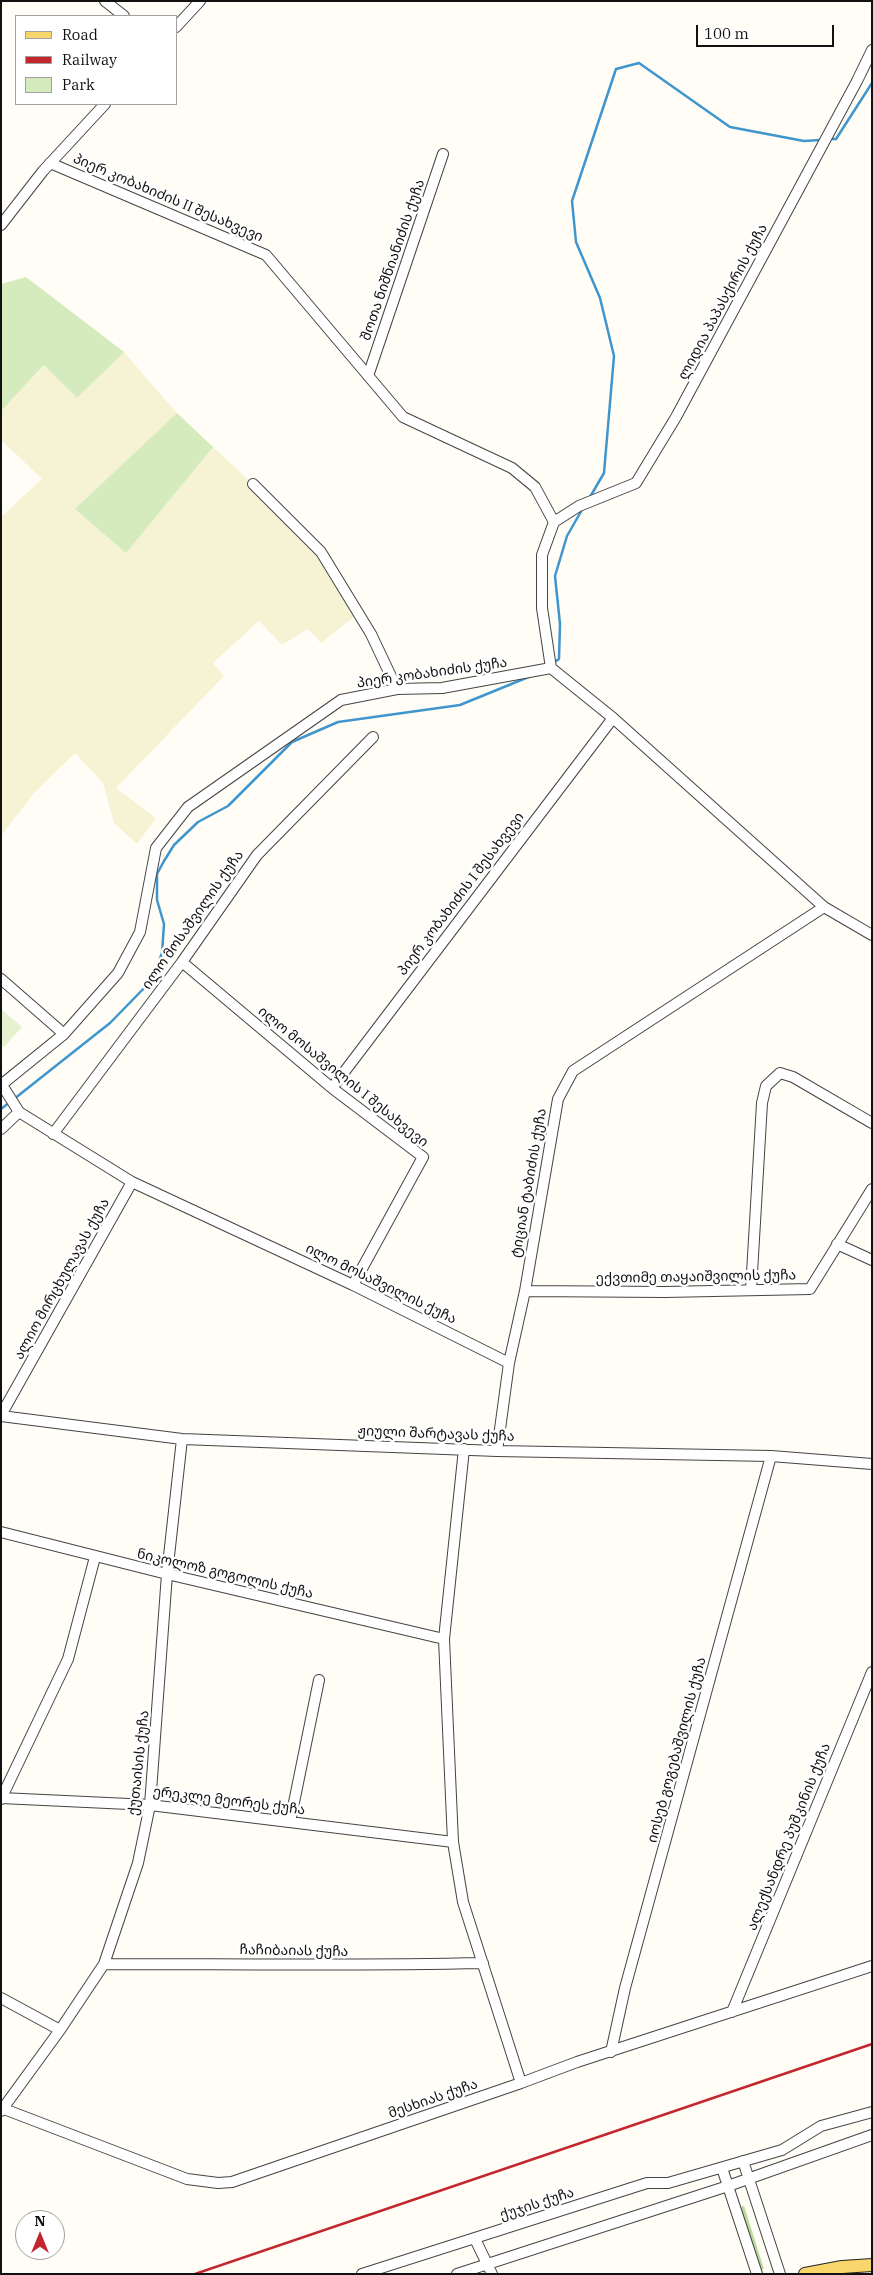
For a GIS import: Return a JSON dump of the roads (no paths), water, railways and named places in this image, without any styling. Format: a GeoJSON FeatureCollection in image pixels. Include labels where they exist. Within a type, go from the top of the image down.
{"type":"FeatureCollection","features":[{"type":"Feature","properties":{"kind":"main road"},"geometry":{"type":"LineString","coordinates":[[805,2274],[842,2267],[872,2265]]}},
{"type":"Feature","properties":{"kind":"street"},"geometry":{"type":"LineString","coordinates":[[105,1],[123,15]]}},
{"type":"Feature","properties":{"kind":"street"},"geometry":{"type":"LineString","coordinates":[[178,25],[200,1]]}},
{"type":"Feature","properties":{"kind":"street","name":"ლიდია პაპასქირის ქუჩა"},"geometry":{"type":"LineString","coordinates":[[554,522],[579,506],[636,483],[676,417],[872,50]]}},
{"type":"Feature","properties":{"kind":"street"},"geometry":{"type":"LineString","coordinates":[[1,225],[50,163],[104,105]]}},
{"type":"Feature","properties":{"kind":"street","name":"შოთა ნიშნიანიძის ქუჩა"},"geometry":{"type":"LineString","coordinates":[[368,376],[443,154]]}},
{"type":"Feature","properties":{"kind":"street","name":"პიერ კობახიძის II შესახვევი"},"geometry":{"type":"LineString","coordinates":[[50,163],[266,255],[403,417],[512,468],[535,487],[554,522]]}},
{"type":"Feature","properties":{"kind":"street"},"geometry":{"type":"LineString","coordinates":[[253,484],[321,552],[371,634],[397,689]]}},
{"type":"Feature","properties":{"kind":"street"},"geometry":{"type":"LineString","coordinates":[[554,522],[542,555],[542,608],[551,668],[613,718],[824,908],[872,936]]}},
{"type":"Feature","properties":{"kind":"street","name":"პიერ კობახიძის ქუჩა"},"geometry":{"type":"LineString","coordinates":[[2,1085],[64,1034],[118,973],[140,932],[156,848],[188,807],[341,700],[397,689],[442,688],[551,668]]}},
{"type":"Feature","properties":{"kind":"street","name":"პიერ კობახიძის I შესახვევი"},"geometry":{"type":"LineString","coordinates":[[332,1088],[613,718]]}},
{"type":"Feature","properties":{"kind":"street","name":"ილო მოსაშვილის ქუჩა"},"geometry":{"type":"LineString","coordinates":[[53,1134],[182,962],[257,854],[373,737]]}},
{"type":"Feature","properties":{"kind":"street","name":"ტიციან ტაბიძის ქუჩა"},"geometry":{"type":"LineString","coordinates":[[497,1451],[509,1363],[525,1291],[558,1099],[573,1071],[824,908]]}},
{"type":"Feature","properties":{"kind":"street","name":"ილო მოსაშვილის I შესახვევი"},"geometry":{"type":"LineString","coordinates":[[182,962],[332,1088],[423,1157],[353,1285]]}},
{"type":"Feature","properties":{"kind":"street"},"geometry":{"type":"LineString","coordinates":[[1,979],[64,1034]]}},
{"type":"Feature","properties":{"kind":"street"},"geometry":{"type":"LineString","coordinates":[[751,1290],[762,1103],[766,1086],[780,1073],[793,1077],[872,1123]]}},
{"type":"Feature","properties":{"kind":"street"},"geometry":{"type":"LineString","coordinates":[[1,1129],[18,1111],[2,1085]]}},
{"type":"Feature","properties":{"kind":"street","name":"ილო მოსაშვილის ქუჩა"},"geometry":{"type":"LineString","coordinates":[[18,1111],[132,1182],[353,1285],[509,1363]]}},
{"type":"Feature","properties":{"kind":"street","name":"ალიო მირცხულავას ქუჩა"},"geometry":{"type":"LineString","coordinates":[[1,1416],[132,1182]]}},
{"type":"Feature","properties":{"kind":"street","name":"ექვთიმე თაყაიშვილის ქუჩა"},"geometry":{"type":"LineString","coordinates":[[525,1291],[810,1289],[872,1189]]}},
{"type":"Feature","properties":{"kind":"street"},"geometry":{"type":"LineString","coordinates":[[837,1244],[872,1260]]}},
{"type":"Feature","properties":{"kind":"street","name":"ჟიული შარტავას ქუჩა"},"geometry":{"type":"LineString","coordinates":[[1,1416],[182,1439],[497,1451],[771,1456],[872,1464]]}},
{"type":"Feature","properties":{"kind":"street","name":"ქუთაისის ქუჩა"},"geometry":{"type":"LineString","coordinates":[[3,2110],[104,1964],[138,1863],[150,1805],[167,1574],[182,1439]]}},
{"type":"Feature","properties":{"kind":"street"},"geometry":{"type":"LineString","coordinates":[[464,1449],[444,1639],[453,1842],[463,1902],[521,2083]]}},
{"type":"Feature","properties":{"kind":"street","name":"იოსებ გოგებაშვილის ქუჩა"},"geometry":{"type":"LineString","coordinates":[[611,2052],[625,1988],[771,1456]]}},
{"type":"Feature","properties":{"kind":"street","name":"ნიკოლოზ გოგოლის ქუჩა"},"geometry":{"type":"LineString","coordinates":[[1,1532],[167,1574],[444,1639]]}},
{"type":"Feature","properties":{"kind":"street"},"geometry":{"type":"LineString","coordinates":[[1,1798],[68,1659],[95,1556]]}},
{"type":"Feature","properties":{"kind":"street","name":"ალექსანდრე პუშკინის ქუჩა"},"geometry":{"type":"LineString","coordinates":[[732,2012],[872,1672]]}},
{"type":"Feature","properties":{"kind":"street"},"geometry":{"type":"LineString","coordinates":[[290,1822],[319,1680]]}},
{"type":"Feature","properties":{"kind":"street","name":"ერეკლე მეორეს ქუჩა"},"geometry":{"type":"LineString","coordinates":[[1,1798],[150,1805],[453,1842]]}},
{"type":"Feature","properties":{"kind":"street","name":"ჩაჩიბაიას ქუჩა"},"geometry":{"type":"LineString","coordinates":[[104,1964],[352,1966],[483,1964]]}},
{"type":"Feature","properties":{"kind":"street","name":"მესხიას ქუჩა"},"geometry":{"type":"LineString","coordinates":[[3,2110],[186,2179],[218,2183],[232,2182],[577,2062],[872,1966]]}},
{"type":"Feature","properties":{"kind":"street"},"geometry":{"type":"LineString","coordinates":[[1,1998],[60,2030]]}},
{"type":"Feature","properties":{"kind":"street","name":"ქუჯის ქუჩა"},"geometry":{"type":"LineString","coordinates":[[362,2274],[647,2183],[668,2183],[782,2150],[821,2126],[872,2112]]}},
{"type":"Feature","properties":{"kind":"street"},"geometry":{"type":"LineString","coordinates":[[458,2274],[490,2269],[872,2135]]}},
{"type":"Feature","properties":{"kind":"street"},"geometry":{"type":"LineString","coordinates":[[744,2161],[780,2274]]}},
{"type":"Feature","properties":{"kind":"street"},"geometry":{"type":"LineString","coordinates":[[722,2168],[757,2274]]}},
{"type":"Feature","properties":{"kind":"street"},"geometry":{"type":"LineString","coordinates":[[475,2239],[490,2269]]}},
{"type":"Feature","properties":{"kind":"waterway"},"geometry":{"type":"LineString","coordinates":[[590,497],[604,473],[614,356],[600,298],[576,242],[572,201],[616,69],[639,63],[730,127],[804,141],[821,140]]}},
{"type":"Feature","properties":{"kind":"waterway"},"geometry":{"type":"LineString","coordinates":[[829,139],[836,139],[872,83]]}},
{"type":"Feature","properties":{"kind":"waterway"},"geometry":{"type":"LineString","coordinates":[[553,663],[559,659],[560,624],[555,576],[567,536],[583,508]]}},
{"type":"Feature","properties":{"kind":"waterway"},"geometry":{"type":"LineString","coordinates":[[14,1099],[110,1023],[152,980],[162,953],[164,924],[157,900],[157,874],[164,861],[174,845],[198,822],[228,806],[292,742],[338,722],[460,705],[531,676]]}},
{"type":"Feature","properties":{"kind":"waterway"},"geometry":{"type":"LineString","coordinates":[[1,1109],[10,1102]]}},
{"type":"Feature","properties":{"kind":"railway"},"geometry":{"type":"LineString","coordinates":[[195,2274],[872,2044]]}}]}
